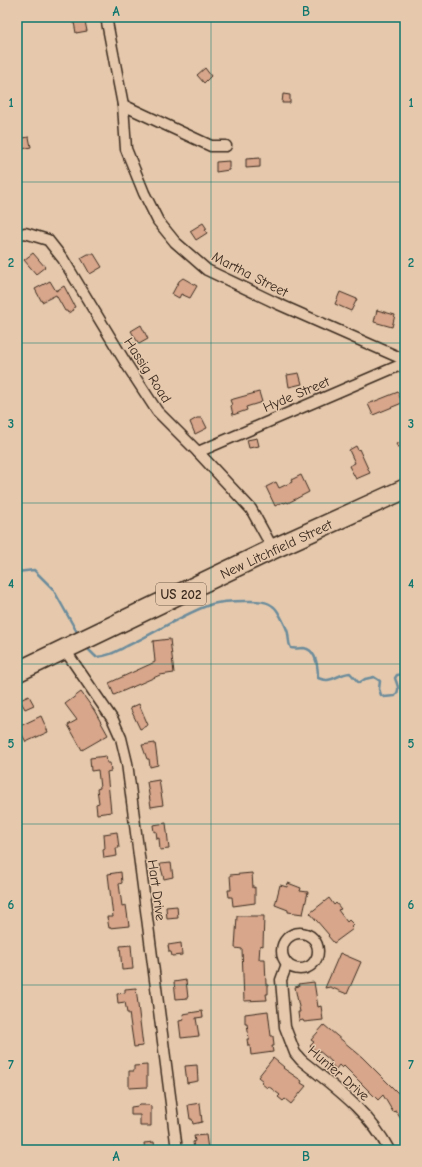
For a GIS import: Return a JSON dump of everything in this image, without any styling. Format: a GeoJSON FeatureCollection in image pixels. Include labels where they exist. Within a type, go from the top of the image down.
{"type":"FeatureCollection","features":[{"type":"Feature","properties":{"kind":"highway","name":"New Litchfield Street"},"geometry":{"type":"LineString","coordinates":[[17,672],[273,549],[405,489]]}},
{"type":"Feature","properties":{"kind":"street","name":"Martha Street"},"geometry":{"type":"LineString","coordinates":[[106,17],[123,105],[126,149],[158,221],[176,242],[207,270],[405,362]]}},
{"type":"Feature","properties":{"kind":"street"},"geometry":{"type":"LineString","coordinates":[[123,105],[211,146],[226,146]]}},
{"type":"Feature","properties":{"kind":"street","name":"Hassig Road"},"geometry":{"type":"LineString","coordinates":[[17,235],[25,233],[48,240],[63,260],[127,365],[157,410],[251,509],[273,549]]}},
{"type":"Feature","properties":{"kind":"street","name":"Hyde Street"},"geometry":{"type":"LineString","coordinates":[[198,452],[405,362]]}},
{"type":"Feature","properties":{"kind":"street","name":"Hart Drive"},"geometry":{"type":"LineString","coordinates":[[77,644],[123,746],[150,936],[177,1150]]}},
{"type":"Feature","properties":{"kind":"street","name":"Hunter Drive"},"geometry":{"type":"LineString","coordinates":[[287,964],[281,980],[286,1027],[295,1053],[301,1060],[365,1114],[389,1150]]}},
{"type":"Feature","properties":{"kind":"building"},"geometry":{"type":"Polygon","coordinates":[[[73,17],[84,17],[87,31],[76,33],[73,17]]]}},
{"type":"Feature","properties":{"kind":"building"},"geometry":{"type":"Polygon","coordinates":[[[205,68],[211,76],[204,83],[197,75],[205,68]]]}},
{"type":"Feature","properties":{"kind":"building"},"geometry":{"type":"Polygon","coordinates":[[[283,94],[290,95],[290,103],[282,103],[283,94]]]}},
{"type":"Feature","properties":{"kind":"building"},"geometry":{"type":"Polygon","coordinates":[[[29,137],[31,147],[18,150],[17,139],[29,137]]]}},
{"type":"Feature","properties":{"kind":"building"},"geometry":{"type":"Polygon","coordinates":[[[260,158],[260,167],[246,168],[246,159],[260,158]]]}},
{"type":"Feature","properties":{"kind":"building"},"geometry":{"type":"Polygon","coordinates":[[[229,161],[229,170],[216,172],[216,162],[229,161]]]}},
{"type":"Feature","properties":{"kind":"building"},"geometry":{"type":"Polygon","coordinates":[[[203,223],[207,229],[205,230],[207,233],[196,240],[190,231],[203,223]]]}},
{"type":"Feature","properties":{"kind":"building"},"geometry":{"type":"Polygon","coordinates":[[[33,253],[45,267],[36,274],[24,260],[33,253]]]}},
{"type":"Feature","properties":{"kind":"building"},"geometry":{"type":"Polygon","coordinates":[[[88,254],[94,254],[102,267],[90,274],[81,258],[88,254]]]}},
{"type":"Feature","properties":{"kind":"building"},"geometry":{"type":"Polygon","coordinates":[[[183,278],[197,286],[190,298],[181,294],[179,298],[172,294],[179,281],[183,278]]]}},
{"type":"Feature","properties":{"kind":"building"},"geometry":{"type":"Polygon","coordinates":[[[50,281],[56,291],[64,286],[75,307],[73,308],[74,310],[68,313],[65,311],[56,295],[42,302],[35,289],[50,281]]]}},
{"type":"Feature","properties":{"kind":"building"},"geometry":{"type":"Polygon","coordinates":[[[340,292],[357,299],[351,311],[335,304],[340,292]]]}},
{"type":"Feature","properties":{"kind":"building"},"geometry":{"type":"Polygon","coordinates":[[[377,310],[395,315],[392,327],[374,322],[377,310]]]}},
{"type":"Feature","properties":{"kind":"building"},"geometry":{"type":"Polygon","coordinates":[[[141,325],[148,339],[139,344],[131,331],[141,325]]]}},
{"type":"Feature","properties":{"kind":"building"},"geometry":{"type":"Polygon","coordinates":[[[299,373],[302,384],[289,387],[287,375],[299,373]]]}},
{"type":"Feature","properties":{"kind":"building"},"geometry":{"type":"Polygon","coordinates":[[[259,392],[262,402],[246,407],[247,410],[233,415],[230,400],[259,392]]]}},
{"type":"Feature","properties":{"kind":"building"},"geometry":{"type":"Polygon","coordinates":[[[398,392],[402,403],[373,415],[368,404],[398,392]]]}},
{"type":"Feature","properties":{"kind":"building"},"geometry":{"type":"Polygon","coordinates":[[[197,418],[202,418],[207,428],[195,434],[190,422],[197,418]]]}},
{"type":"Feature","properties":{"kind":"building"},"geometry":{"type":"Polygon","coordinates":[[[257,438],[259,446],[249,448],[247,440],[257,438]]]}},
{"type":"Feature","properties":{"kind":"building"},"geometry":{"type":"Polygon","coordinates":[[[405,440],[405,447],[399,449],[396,444],[405,440]]]}},
{"type":"Feature","properties":{"kind":"building"},"geometry":{"type":"Polygon","coordinates":[[[356,446],[358,450],[359,449],[370,473],[356,479],[349,466],[355,463],[349,450],[356,446]]]}},
{"type":"Feature","properties":{"kind":"building"},"geometry":{"type":"Polygon","coordinates":[[[301,475],[309,492],[288,503],[283,502],[275,506],[266,487],[276,482],[279,488],[292,482],[291,480],[301,475]]]}},
{"type":"Feature","properties":{"kind":"building"},"geometry":{"type":"Polygon","coordinates":[[[170,639],[174,673],[160,675],[114,695],[109,683],[155,662],[153,641],[170,639]]]}},
{"type":"Feature","properties":{"kind":"building"},"geometry":{"type":"Polygon","coordinates":[[[81,692],[94,710],[108,735],[82,750],[68,725],[77,720],[65,704],[81,692]]]}},
{"type":"Feature","properties":{"kind":"building"},"geometry":{"type":"Polygon","coordinates":[[[29,696],[34,705],[25,709],[20,700],[29,696]]]}},
{"type":"Feature","properties":{"kind":"building"},"geometry":{"type":"Polygon","coordinates":[[[139,704],[148,725],[140,729],[130,708],[139,704]]]}},
{"type":"Feature","properties":{"kind":"building"},"geometry":{"type":"Polygon","coordinates":[[[41,716],[48,732],[26,742],[18,727],[41,716]]]}},
{"type":"Feature","properties":{"kind":"building"},"geometry":{"type":"Polygon","coordinates":[[[155,743],[158,765],[150,767],[149,759],[147,759],[142,745],[155,743]]]}},
{"type":"Feature","properties":{"kind":"building"},"geometry":{"type":"Polygon","coordinates":[[[106,756],[107,763],[110,763],[111,771],[107,772],[111,812],[97,814],[96,804],[99,803],[97,789],[100,788],[98,770],[91,771],[90,758],[106,756]]]}},
{"type":"Feature","properties":{"kind":"building"},"geometry":{"type":"Polygon","coordinates":[[[159,780],[163,805],[151,807],[147,782],[159,780]]]}},
{"type":"Feature","properties":{"kind":"building"},"geometry":{"type":"Polygon","coordinates":[[[166,823],[169,849],[160,850],[159,838],[157,839],[156,831],[154,832],[153,825],[166,823]]]}},
{"type":"Feature","properties":{"kind":"building"},"geometry":{"type":"Polygon","coordinates":[[[117,832],[119,848],[116,848],[117,856],[104,858],[104,834],[117,832]]]}},
{"type":"Feature","properties":{"kind":"building"},"geometry":{"type":"Polygon","coordinates":[[[171,863],[173,877],[164,879],[160,864],[171,863]]]}},
{"type":"Feature","properties":{"kind":"building"},"geometry":{"type":"Polygon","coordinates":[[[121,872],[122,883],[119,884],[122,906],[126,905],[129,926],[109,928],[107,917],[113,917],[108,874],[121,872]]]}},
{"type":"Feature","properties":{"kind":"building"},"geometry":{"type":"Polygon","coordinates":[[[252,873],[253,888],[255,887],[255,903],[233,906],[232,897],[229,897],[228,890],[231,890],[230,875],[252,873]]]}},
{"type":"Feature","properties":{"kind":"building"},"geometry":{"type":"Polygon","coordinates":[[[288,883],[301,888],[300,891],[308,892],[303,914],[288,912],[288,910],[275,905],[280,885],[287,887],[288,883]]]}},
{"type":"Feature","properties":{"kind":"building"},"geometry":{"type":"Polygon","coordinates":[[[329,898],[334,905],[336,903],[341,909],[338,910],[347,922],[349,920],[354,925],[351,927],[353,929],[334,943],[310,913],[329,898]]]}},
{"type":"Feature","properties":{"kind":"building"},"geometry":{"type":"Polygon","coordinates":[[[177,906],[178,918],[167,919],[166,907],[177,906]]]}},
{"type":"Feature","properties":{"kind":"building"},"geometry":{"type":"Polygon","coordinates":[[[237,916],[264,916],[263,946],[260,945],[259,959],[265,959],[266,985],[268,985],[268,994],[266,994],[267,1000],[244,1001],[242,949],[235,948],[237,916]]]}},
{"type":"Feature","properties":{"kind":"building"},"geometry":{"type":"Polygon","coordinates":[[[181,943],[182,955],[172,956],[171,952],[169,952],[168,945],[181,943]]]}},
{"type":"Feature","properties":{"kind":"building"},"geometry":{"type":"Polygon","coordinates":[[[131,945],[133,969],[122,970],[120,946],[131,945]]]}},
{"type":"Feature","properties":{"kind":"building"},"geometry":{"type":"Polygon","coordinates":[[[340,953],[361,962],[347,994],[330,987],[325,988],[340,953]]]}},
{"type":"Feature","properties":{"kind":"building"},"geometry":{"type":"Polygon","coordinates":[[[186,980],[188,998],[176,999],[174,982],[186,980]]]}},
{"type":"Feature","properties":{"kind":"building"},"geometry":{"type":"Polygon","coordinates":[[[314,982],[318,1007],[321,1006],[323,1020],[304,1022],[303,1020],[299,1021],[298,1012],[300,1012],[295,987],[299,986],[298,984],[314,982]]]}},
{"type":"Feature","properties":{"kind":"building"},"geometry":{"type":"Polygon","coordinates":[[[136,988],[143,1046],[134,1047],[129,1013],[127,1013],[125,1002],[118,1003],[117,994],[125,993],[125,989],[136,988]]]}},
{"type":"Feature","properties":{"kind":"building"},"geometry":{"type":"Polygon","coordinates":[[[202,1011],[203,1017],[196,1018],[199,1036],[181,1038],[179,1021],[184,1020],[183,1014],[202,1011]]]}},
{"type":"Feature","properties":{"kind":"building"},"geometry":{"type":"Polygon","coordinates":[[[268,1011],[271,1036],[273,1036],[273,1052],[251,1055],[250,1046],[248,1046],[247,1039],[249,1039],[247,1024],[245,1024],[245,1014],[268,1011]]]}},
{"type":"Feature","properties":{"kind":"building"},"geometry":{"type":"Polygon","coordinates":[[[324,1025],[362,1057],[398,1093],[405,1089],[405,1126],[396,1111],[393,1112],[383,1095],[378,1100],[344,1066],[342,1068],[339,1065],[336,1069],[330,1063],[332,1062],[318,1050],[317,1052],[310,1046],[314,1042],[311,1040],[324,1025]]]}},
{"type":"Feature","properties":{"kind":"building"},"geometry":{"type":"Polygon","coordinates":[[[273,1058],[284,1067],[283,1068],[302,1081],[301,1083],[306,1086],[291,1104],[285,1099],[283,1101],[278,1097],[280,1095],[268,1086],[267,1088],[261,1083],[263,1081],[258,1077],[273,1058]]]}},
{"type":"Feature","properties":{"kind":"building"},"geometry":{"type":"Polygon","coordinates":[[[147,1065],[147,1087],[129,1088],[129,1071],[134,1071],[134,1066],[147,1065]]]}},
{"type":"Feature","properties":{"kind":"building"},"geometry":{"type":"Polygon","coordinates":[[[197,1065],[198,1081],[187,1083],[185,1066],[197,1065]]]}},
{"type":"Feature","properties":{"kind":"building"},"geometry":{"type":"Polygon","coordinates":[[[200,1103],[202,1122],[193,1124],[192,1119],[190,1119],[188,1105],[200,1103]]]}},
{"type":"Feature","properties":{"kind":"building"},"geometry":{"type":"Polygon","coordinates":[[[139,1105],[151,1106],[151,1126],[140,1126],[140,1115],[131,1115],[131,1107],[139,1105]]]}},
{"type":"Feature","properties":{"kind":"building"},"geometry":{"type":"Polygon","coordinates":[[[206,1135],[208,1149],[194,1150],[194,1136],[206,1135]]]}},
{"type":"Feature","properties":{"kind":"building"},"geometry":{"type":"Polygon","coordinates":[[[154,1142],[155,1150],[145,1150],[144,1143],[154,1142]]]}},
{"type":"Feature","properties":{"kind":"waterway"},"geometry":{"type":"LineString","coordinates":[[17,572],[34,570],[53,589],[78,634]]}},
{"type":"Feature","properties":{"kind":"waterway"},"geometry":{"type":"LineString","coordinates":[[86,647],[96,657],[104,656],[116,652],[190,613],[212,604],[228,601],[260,601],[268,603],[278,612],[288,634],[291,648],[304,648],[312,652],[316,660],[318,678],[327,680],[350,673],[359,683],[365,679],[374,677],[380,681],[379,689],[381,695],[384,697],[395,696],[397,694],[398,687],[395,678],[397,675],[403,674],[405,677]]}}]}
